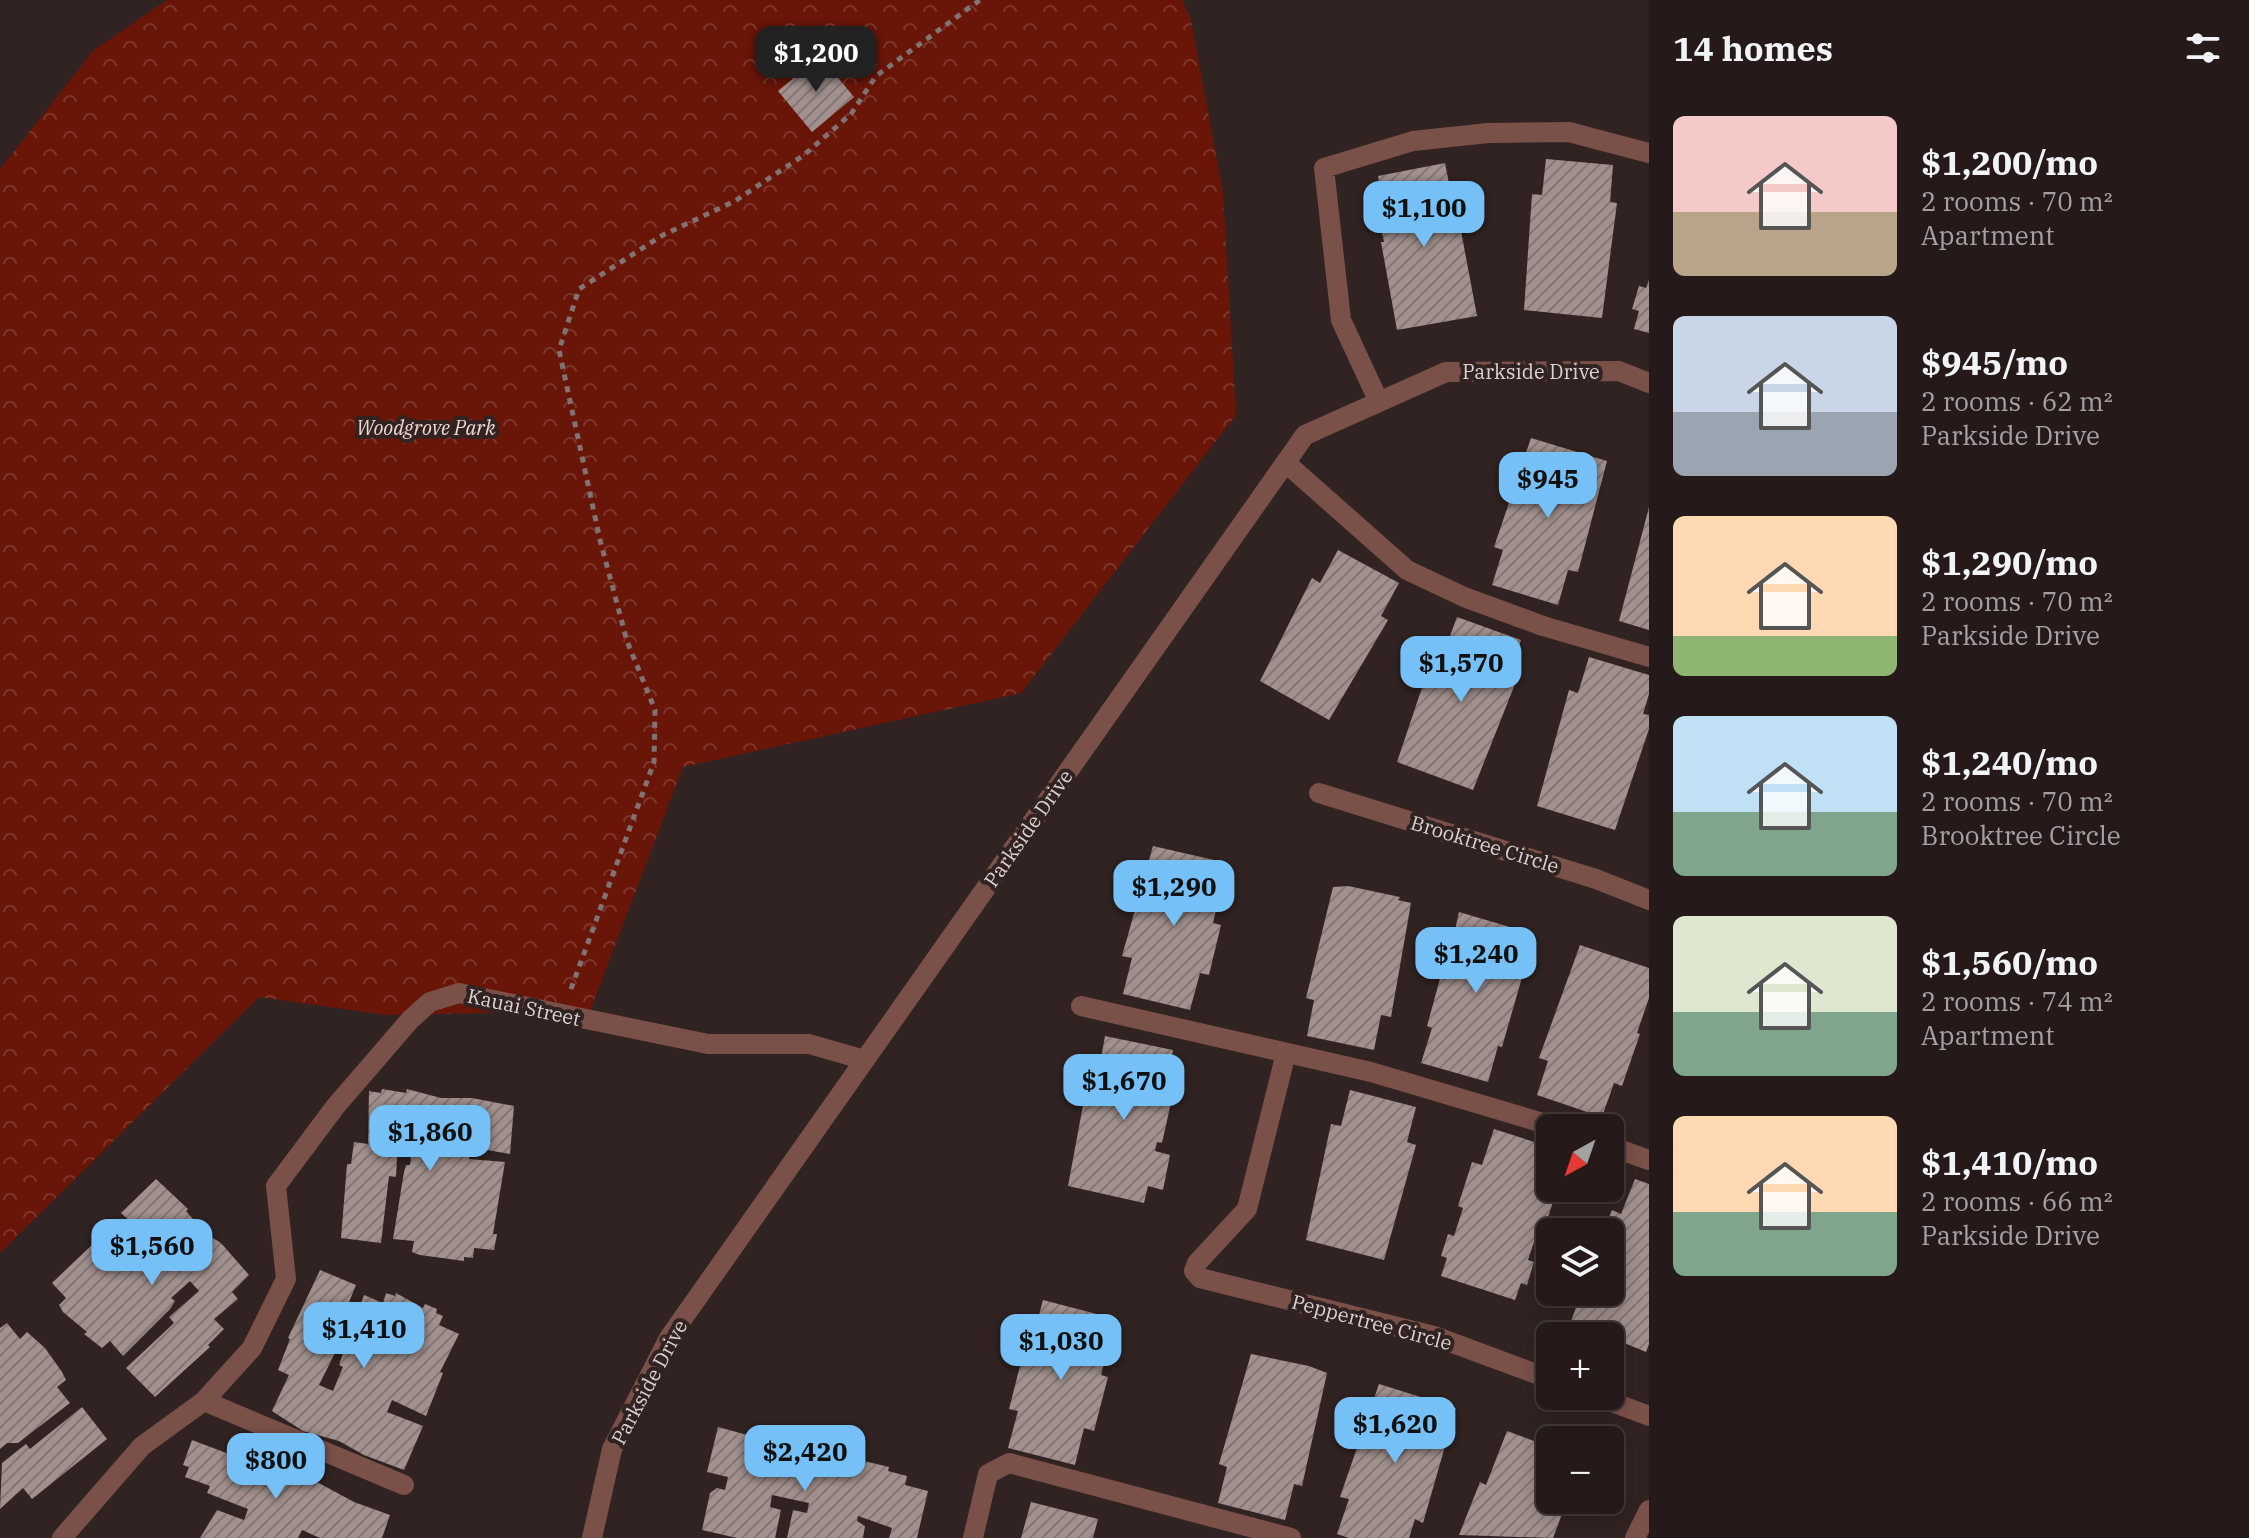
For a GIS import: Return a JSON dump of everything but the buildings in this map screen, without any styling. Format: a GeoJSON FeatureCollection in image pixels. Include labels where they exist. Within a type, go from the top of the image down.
{"type":"FeatureCollection","features":[{"type":"Feature","properties":{"kind":"street"},"geometry":{"type":"LineString","coordinates":[[1379,402],[1341,320],[1324,168],[1413,141],[1488,133],[1569,132],[1649,153]]}},
{"type":"Feature","properties":{"kind":"street","name":"Parkside Drive"},"geometry":{"type":"LineString","coordinates":[[592,1538],[612,1449],[669,1338],[1305,435],[1446,372],[1619,371],[1649,383]]}},
{"type":"Feature","properties":{"kind":"street"},"geometry":{"type":"LineString","coordinates":[[1286,463],[1407,570],[1464,597],[1543,626],[1649,657]]}},
{"type":"Feature","properties":{"kind":"street","name":"Brooktree Circle"},"geometry":{"type":"LineString","coordinates":[[1319,793],[1596,879],[1649,900]]}},
{"type":"Feature","properties":{"kind":"street","name":"Kauai Street"},"geometry":{"type":"LineString","coordinates":[[62,1538],[142,1446],[204,1401],[252,1348],[286,1279],[276,1186],[345,1095],[430,1002],[459,993],[708,1044],[809,1044],[865,1060]]}},
{"type":"Feature","properties":{"kind":"street"},"geometry":{"type":"LineString","coordinates":[[1081,1006],[1371,1072],[1536,1121]]}},
{"type":"Feature","properties":{"kind":"street","name":"Peppertree Circle"},"geometry":{"type":"LineString","coordinates":[[1286,1053],[1247,1209],[1197,1263],[1194,1271],[1200,1278],[1434,1336],[1536,1374]]}},
{"type":"Feature","properties":{"kind":"street"},"geometry":{"type":"LineString","coordinates":[[1624,1151],[1649,1160]]}},
{"type":"Feature","properties":{"kind":"street"},"geometry":{"type":"LineString","coordinates":[[204,1401],[404,1485]]}},
{"type":"Feature","properties":{"kind":"street"},"geometry":{"type":"LineString","coordinates":[[1624,1407],[1649,1416]]}},
{"type":"Feature","properties":{"kind":"street"},"geometry":{"type":"LineString","coordinates":[[973,1538],[988,1474],[1009,1463],[1291,1538]]}},
{"type":"Feature","properties":{"kind":"street"},"geometry":{"type":"LineString","coordinates":[[1635,1538],[1649,1510]]}},
{"type":"Feature","properties":{"kind":"path"},"geometry":{"type":"LineString","coordinates":[[568,997],[654,762],[655,710],[627,641],[600,540],[559,350],[579,289],[663,235],[735,201],[804,155],[851,114],[876,76],[980,0]]}},
{"type":"Feature","properties":{"kind":"green space","name":"Woodgrove Park"},"geometry":{"type":"Polygon","coordinates":[[[167,0],[1182,0],[1191,20],[1223,193],[1236,415],[1021,693],[683,767],[590,1011],[386,1015],[259,997],[0,1253],[0,169],[94,50],[167,0]]]}}]}
